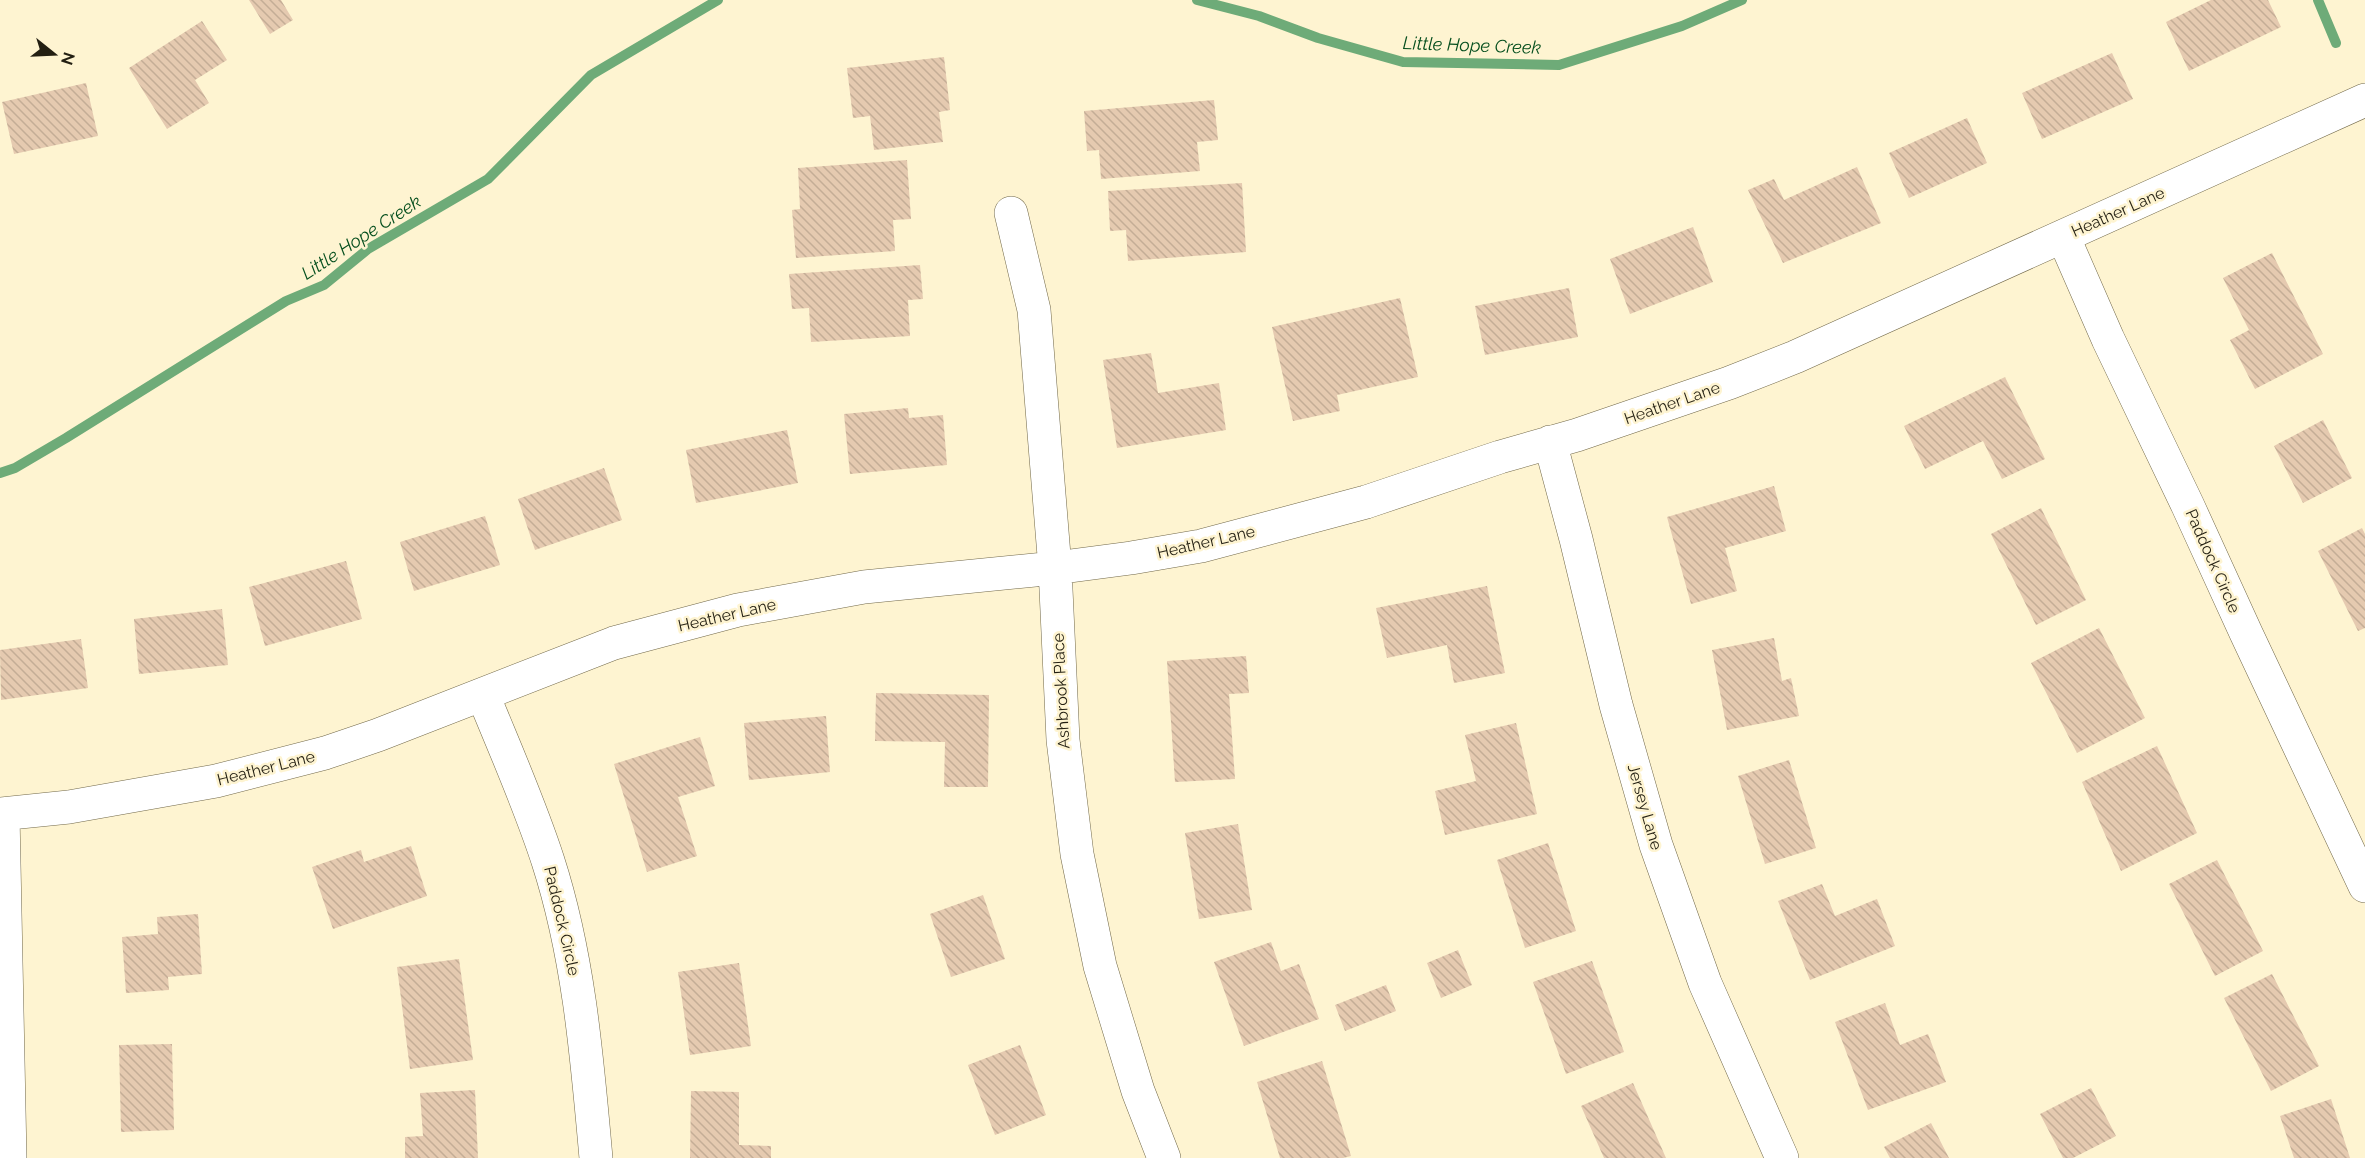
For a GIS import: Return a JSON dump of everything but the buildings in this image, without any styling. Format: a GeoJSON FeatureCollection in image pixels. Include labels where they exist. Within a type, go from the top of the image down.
{"type":"FeatureCollection","features":[{"type":"Feature","properties":{"kind":"street","name":"Heather Lane"},"geometry":{"type":"LineString","coordinates":[[2,814],[69,807],[216,781],[325,753],[378,735],[614,643],[738,610],[864,586],[1055,568],[1201,546],[1366,502],[1729,383],[1795,357],[2365,100]]}},
{"type":"Feature","properties":{"kind":"street","name":"Ashbrook Place"},"geometry":{"type":"LineString","coordinates":[[1011,213],[1034,310],[1055,568],[1063,740],[1077,854],[1100,966],[1138,1090],[1164,1158]]}},
{"type":"Feature","properties":{"kind":"street","name":"Paddock Circle"},"geometry":{"type":"LineString","coordinates":[[2064,236],[2108,339],[2365,886]]}},
{"type":"Feature","properties":{"kind":"street","name":"Jersey Lane"},"geometry":{"type":"LineString","coordinates":[[1550,442],[1616,705],[1656,845],[1706,983],[1782,1158]]}},
{"type":"Feature","properties":{"kind":"street","name":"Paddock Circle"},"geometry":{"type":"LineString","coordinates":[[483,694],[548,860],[570,945],[585,1041],[596,1158]]}},
{"type":"Feature","properties":{"kind":"street"},"geometry":{"type":"LineString","coordinates":[[2,814],[10,1158]]}},
{"type":"Feature","properties":{"kind":"waterway","name":"Little Hope Creek"},"geometry":{"type":"LineString","coordinates":[[0,473],[15,468],[66,438],[286,301],[324,285],[368,249],[488,179],[591,75],[718,0]]}},
{"type":"Feature","properties":{"kind":"waterway","name":"Little Hope Creek"},"geometry":{"type":"LineString","coordinates":[[1197,0],[1259,16],[1318,38],[1403,62],[1559,65],[1682,26],[1742,0]]}},
{"type":"Feature","properties":{"kind":"waterway"},"geometry":{"type":"LineString","coordinates":[[2318,0],[2336,43]]}}]}
